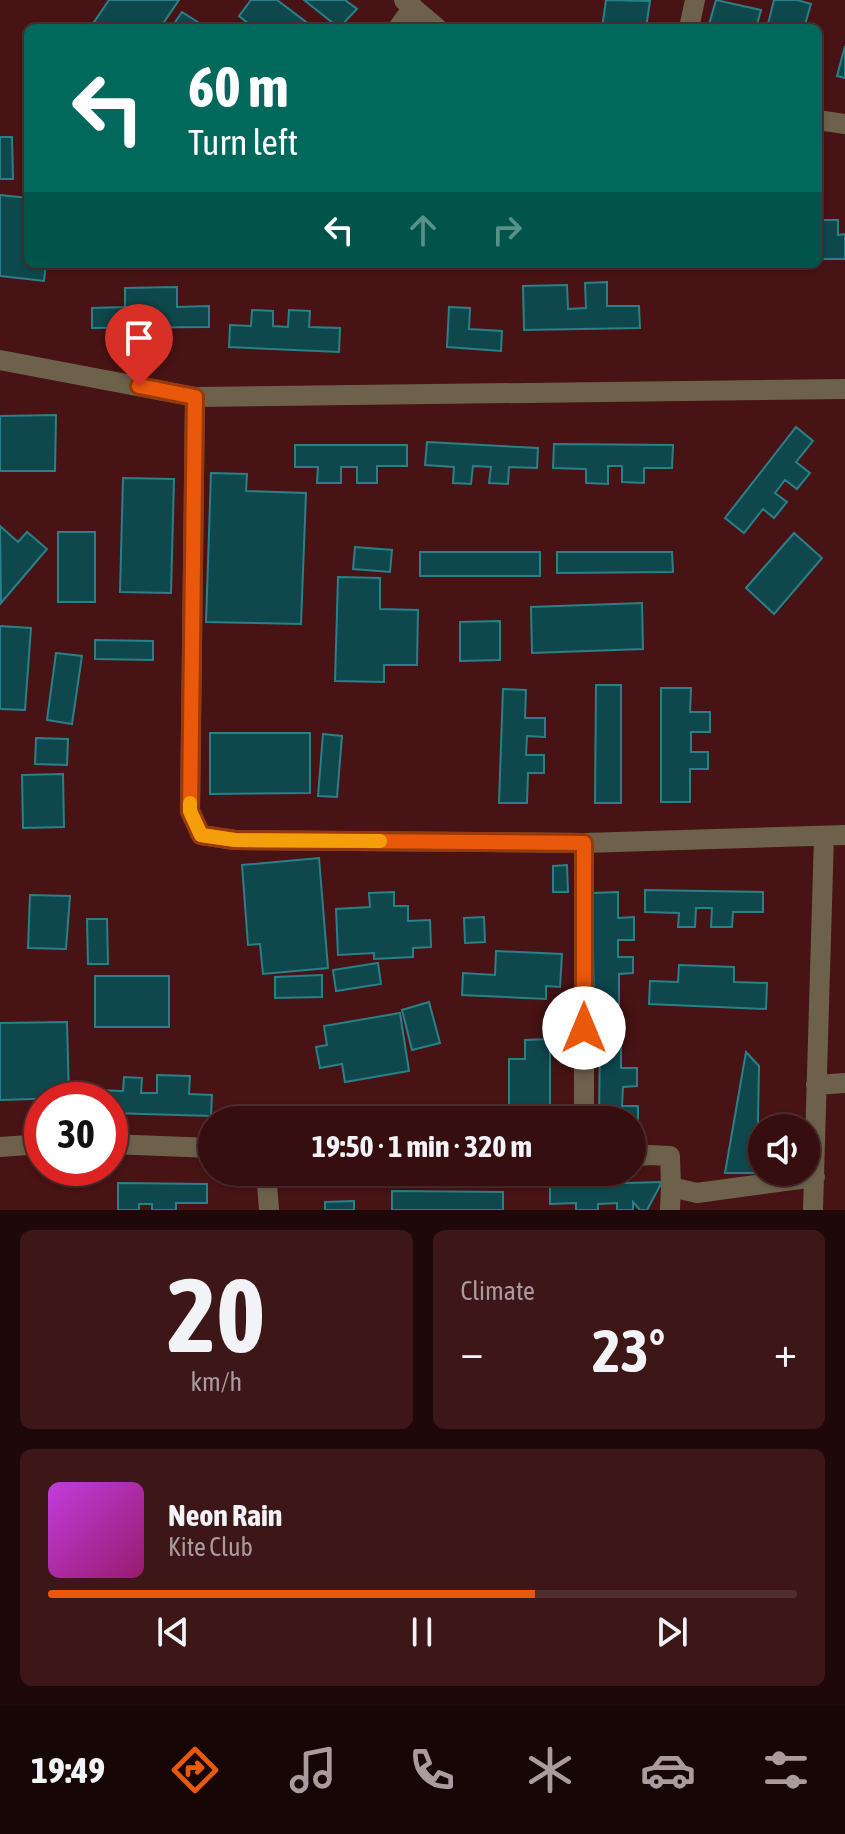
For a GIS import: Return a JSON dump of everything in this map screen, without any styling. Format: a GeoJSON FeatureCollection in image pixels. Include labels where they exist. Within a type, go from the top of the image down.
{"type":"FeatureCollection","features":[{"type":"Feature","properties":{"kind":"street"},"geometry":{"type":"LineString","coordinates":[[690,24],[695,0]]}},
{"type":"Feature","properties":{"kind":"street"},"geometry":{"type":"LineString","coordinates":[[400,24],[408,4],[432,24]]}},
{"type":"Feature","properties":{"kind":"street"},"geometry":{"type":"LineString","coordinates":[[822,121],[845,124]]}},
{"type":"Feature","properties":{"kind":"street"},"geometry":{"type":"LineString","coordinates":[[0,360],[195,397],[845,389]]}},
{"type":"Feature","properties":{"kind":"street"},"geometry":{"type":"LineString","coordinates":[[195,397],[190,811],[201,835],[235,840],[584,843],[835,836],[816,1114]]}},
{"type":"Feature","properties":{"kind":"street"},"geometry":{"type":"LineString","coordinates":[[584,843],[584,1106]]}},
{"type":"Feature","properties":{"kind":"street"},"geometry":{"type":"LineString","coordinates":[[816,1085],[845,1083]]}},
{"type":"Feature","properties":{"kind":"street"},"geometry":{"type":"LineString","coordinates":[[0,1147],[24,1145]]}},
{"type":"Feature","properties":{"kind":"street"},"geometry":{"type":"LineString","coordinates":[[128,1145],[198,1147]]}},
{"type":"Feature","properties":{"kind":"street"},"geometry":{"type":"LineString","coordinates":[[646,1155],[670,1156],[670,1210]]}},
{"type":"Feature","properties":{"kind":"street"},"geometry":{"type":"LineString","coordinates":[[267,1186],[269,1210]]}},
{"type":"Feature","properties":{"kind":"street"},"geometry":{"type":"LineString","coordinates":[[671,1187],[697,1193],[749,1186]]}},
{"type":"Feature","properties":{"kind":"street"},"geometry":{"type":"LineString","coordinates":[[813,1210],[814,1186]]}},
{"type":"Feature","properties":{"kind":"building"},"geometry":{"type":"Polygon","coordinates":[[[109,0],[179,0],[163,24],[93,24],[109,0]]]}},
{"type":"Feature","properties":{"kind":"building"},"geometry":{"type":"Polygon","coordinates":[[[251,0],[277,0],[309,24],[249,24],[239,16],[251,0]]]}},
{"type":"Feature","properties":{"kind":"building"},"geometry":{"type":"Polygon","coordinates":[[[304,0],[345,0],[357,9],[343,24],[334,24],[304,0]]]}},
{"type":"Feature","properties":{"kind":"building"},"geometry":{"type":"Polygon","coordinates":[[[606,0],[650,1],[647,24],[603,24],[606,0]]]}},
{"type":"Feature","properties":{"kind":"building"},"geometry":{"type":"Polygon","coordinates":[[[716,0],[761,10],[757,24],[709,24],[716,0]]]}},
{"type":"Feature","properties":{"kind":"building"},"geometry":{"type":"Polygon","coordinates":[[[774,0],[797,0],[811,4],[805,24],[768,24],[774,0]]]}},
{"type":"Feature","properties":{"kind":"building"},"geometry":{"type":"Polygon","coordinates":[[[182,12],[201,24],[174,24],[182,12]]]}},
{"type":"Feature","properties":{"kind":"building"},"geometry":{"type":"Polygon","coordinates":[[[845,46],[845,78],[837,76],[845,46]]]}},
{"type":"Feature","properties":{"kind":"building"},"geometry":{"type":"Polygon","coordinates":[[[0,137],[12,137],[13,179],[0,179],[0,137]]]}},
{"type":"Feature","properties":{"kind":"building"},"geometry":{"type":"Polygon","coordinates":[[[0,195],[24,198],[24,268],[46,268],[44,281],[0,276],[0,195]]]}},
{"type":"Feature","properties":{"kind":"building"},"geometry":{"type":"Polygon","coordinates":[[[822,220],[838,220],[838,235],[845,234],[845,259],[822,259],[822,220]]]}},
{"type":"Feature","properties":{"kind":"building"},"geometry":{"type":"Polygon","coordinates":[[[607,282],[607,306],[639,306],[640,328],[524,330],[523,286],[567,285],[568,309],[586,308],[585,283],[607,282]]]}},
{"type":"Feature","properties":{"kind":"building"},"geometry":{"type":"Polygon","coordinates":[[[177,287],[177,307],[209,306],[209,327],[92,328],[92,308],[125,307],[125,288],[177,287]]]}},
{"type":"Feature","properties":{"kind":"building"},"geometry":{"type":"Polygon","coordinates":[[[449,307],[470,308],[469,329],[502,331],[501,351],[447,347],[449,307]]]}},
{"type":"Feature","properties":{"kind":"building"},"geometry":{"type":"Polygon","coordinates":[[[252,310],[273,311],[273,326],[288,327],[289,310],[310,311],[309,327],[340,328],[339,352],[229,347],[230,325],[251,326],[252,310]]]}},
{"type":"Feature","properties":{"kind":"building"},"geometry":{"type":"Polygon","coordinates":[[[56,415],[55,471],[0,471],[0,416],[56,415]]]}},
{"type":"Feature","properties":{"kind":"building"},"geometry":{"type":"Polygon","coordinates":[[[796,427],[813,441],[796,462],[810,473],[797,489],[785,480],[775,493],[787,502],[774,518],[763,509],[744,533],[725,518],[796,427]]]}},
{"type":"Feature","properties":{"kind":"building"},"geometry":{"type":"Polygon","coordinates":[[[427,442],[538,448],[537,468],[509,467],[508,484],[489,483],[491,467],[473,466],[471,484],[453,483],[454,467],[425,465],[427,442]]]}},
{"type":"Feature","properties":{"kind":"building"},"geometry":{"type":"Polygon","coordinates":[[[554,444],[673,445],[672,468],[644,468],[644,483],[622,482],[622,466],[608,466],[608,484],[586,483],[586,469],[553,468],[554,444]]]}},
{"type":"Feature","properties":{"kind":"building"},"geometry":{"type":"Polygon","coordinates":[[[295,445],[407,445],[407,466],[377,466],[377,483],[357,483],[357,467],[341,467],[341,483],[317,483],[318,467],[295,467],[295,445]]]}},
{"type":"Feature","properties":{"kind":"building"},"geometry":{"type":"Polygon","coordinates":[[[211,473],[247,474],[246,491],[306,493],[301,624],[206,622],[211,473]]]}},
{"type":"Feature","properties":{"kind":"building"},"geometry":{"type":"Polygon","coordinates":[[[123,478],[174,479],[171,593],[120,592],[123,478]]]}},
{"type":"Feature","properties":{"kind":"building"},"geometry":{"type":"Polygon","coordinates":[[[0,526],[18,542],[27,532],[47,549],[1,603],[0,526]]]}},
{"type":"Feature","properties":{"kind":"building"},"geometry":{"type":"Polygon","coordinates":[[[58,532],[95,532],[95,602],[58,602],[58,532]]]}},
{"type":"Feature","properties":{"kind":"building"},"geometry":{"type":"Polygon","coordinates":[[[794,533],[822,558],[774,614],[746,588],[794,533]]]}},
{"type":"Feature","properties":{"kind":"building"},"geometry":{"type":"Polygon","coordinates":[[[355,547],[392,550],[390,572],[353,569],[355,547]]]}},
{"type":"Feature","properties":{"kind":"building"},"geometry":{"type":"Polygon","coordinates":[[[420,552],[540,552],[540,576],[420,576],[420,552]]]}},
{"type":"Feature","properties":{"kind":"building"},"geometry":{"type":"Polygon","coordinates":[[[557,552],[672,552],[673,572],[557,573],[557,552]]]}},
{"type":"Feature","properties":{"kind":"building"},"geometry":{"type":"Polygon","coordinates":[[[338,577],[380,578],[380,609],[418,610],[417,665],[384,665],[384,682],[335,681],[338,577]]]}},
{"type":"Feature","properties":{"kind":"building"},"geometry":{"type":"Polygon","coordinates":[[[642,603],[643,649],[532,653],[531,607],[642,603]]]}},
{"type":"Feature","properties":{"kind":"building"},"geometry":{"type":"Polygon","coordinates":[[[500,621],[500,660],[460,661],[460,622],[500,621]]]}},
{"type":"Feature","properties":{"kind":"building"},"geometry":{"type":"Polygon","coordinates":[[[0,626],[31,628],[25,710],[0,709],[0,626]]]}},
{"type":"Feature","properties":{"kind":"building"},"geometry":{"type":"Polygon","coordinates":[[[95,640],[153,641],[153,660],[95,659],[95,640]]]}},
{"type":"Feature","properties":{"kind":"building"},"geometry":{"type":"Polygon","coordinates":[[[56,653],[82,656],[72,724],[47,720],[56,653]]]}},
{"type":"Feature","properties":{"kind":"building"},"geometry":{"type":"Polygon","coordinates":[[[596,685],[621,685],[621,803],[595,803],[596,685]]]}},
{"type":"Feature","properties":{"kind":"building"},"geometry":{"type":"Polygon","coordinates":[[[661,688],[691,688],[690,712],[710,712],[710,732],[691,732],[691,752],[708,752],[708,769],[690,769],[690,802],[661,802],[661,688]]]}},
{"type":"Feature","properties":{"kind":"building"},"geometry":{"type":"Polygon","coordinates":[[[503,689],[526,690],[525,718],[545,718],[545,737],[527,736],[526,755],[544,755],[544,773],[528,773],[527,803],[499,803],[503,689]]]}},
{"type":"Feature","properties":{"kind":"building"},"geometry":{"type":"Polygon","coordinates":[[[210,733],[310,733],[310,793],[210,794],[210,733]]]}},
{"type":"Feature","properties":{"kind":"building"},"geometry":{"type":"Polygon","coordinates":[[[323,734],[342,736],[337,797],[318,796],[323,734]]]}},
{"type":"Feature","properties":{"kind":"building"},"geometry":{"type":"Polygon","coordinates":[[[36,738],[68,739],[67,765],[35,764],[36,738]]]}},
{"type":"Feature","properties":{"kind":"building"},"geometry":{"type":"Polygon","coordinates":[[[63,774],[64,827],[23,828],[22,775],[63,774]]]}},
{"type":"Feature","properties":{"kind":"building"},"geometry":{"type":"Polygon","coordinates":[[[319,858],[328,968],[263,974],[260,944],[248,945],[242,865],[319,858]]]}},
{"type":"Feature","properties":{"kind":"building"},"geometry":{"type":"Polygon","coordinates":[[[567,865],[568,892],[553,892],[553,866],[567,865]]]}},
{"type":"Feature","properties":{"kind":"building"},"geometry":{"type":"Polygon","coordinates":[[[645,890],[763,892],[763,912],[733,912],[732,927],[711,927],[712,908],[696,908],[695,927],[678,927],[679,913],[645,912],[645,890]]]}},
{"type":"Feature","properties":{"kind":"building"},"geometry":{"type":"Polygon","coordinates":[[[394,892],[394,906],[408,906],[408,921],[430,920],[431,947],[413,948],[413,957],[374,959],[374,953],[338,955],[336,909],[370,907],[369,893],[394,892]]]}},
{"type":"Feature","properties":{"kind":"building"},"geometry":{"type":"Polygon","coordinates":[[[618,892],[618,918],[634,917],[634,940],[618,940],[618,957],[633,957],[633,973],[619,974],[619,1004],[594,1005],[592,893],[618,892]]]}},
{"type":"Feature","properties":{"kind":"building"},"geometry":{"type":"Polygon","coordinates":[[[30,895],[70,896],[66,949],[28,948],[30,895]]]}},
{"type":"Feature","properties":{"kind":"building"},"geometry":{"type":"Polygon","coordinates":[[[484,917],[485,942],[465,943],[464,918],[484,917]]]}},
{"type":"Feature","properties":{"kind":"building"},"geometry":{"type":"Polygon","coordinates":[[[87,919],[107,919],[108,964],[88,964],[87,919]]]}},
{"type":"Feature","properties":{"kind":"building"},"geometry":{"type":"Polygon","coordinates":[[[496,951],[562,954],[560,987],[546,986],[546,999],[462,995],[463,973],[495,975],[496,951]]]}},
{"type":"Feature","properties":{"kind":"building"},"geometry":{"type":"Polygon","coordinates":[[[378,963],[381,984],[336,991],[333,970],[378,963]]]}},
{"type":"Feature","properties":{"kind":"building"},"geometry":{"type":"Polygon","coordinates":[[[679,965],[734,967],[734,982],[767,983],[766,1009],[649,1004],[650,981],[678,982],[679,965]]]}},
{"type":"Feature","properties":{"kind":"building"},"geometry":{"type":"Polygon","coordinates":[[[322,975],[322,997],[275,998],[275,977],[322,975]]]}},
{"type":"Feature","properties":{"kind":"building"},"geometry":{"type":"Polygon","coordinates":[[[95,976],[169,976],[169,1027],[95,1027],[95,976]]]}},
{"type":"Feature","properties":{"kind":"building"},"geometry":{"type":"Polygon","coordinates":[[[429,1002],[440,1043],[412,1050],[402,1010],[429,1002]]]}},
{"type":"Feature","properties":{"kind":"building"},"geometry":{"type":"Polygon","coordinates":[[[400,1013],[409,1071],[345,1082],[342,1064],[320,1068],[316,1047],[327,1045],[324,1026],[400,1013]]]}},
{"type":"Feature","properties":{"kind":"building"},"geometry":{"type":"Polygon","coordinates":[[[67,1022],[69,1082],[24,1082],[24,1099],[0,1100],[0,1023],[67,1022]]]}},
{"type":"Feature","properties":{"kind":"building"},"geometry":{"type":"Polygon","coordinates":[[[550,1039],[550,1106],[509,1106],[509,1059],[525,1059],[525,1040],[550,1039]]]}},
{"type":"Feature","properties":{"kind":"building"},"geometry":{"type":"Polygon","coordinates":[[[600,1039],[621,1039],[621,1068],[637,1068],[637,1086],[623,1087],[622,1106],[599,1106],[600,1039]]]}},
{"type":"Feature","properties":{"kind":"building"},"geometry":{"type":"Polygon","coordinates":[[[746,1052],[759,1066],[758,1114],[748,1114],[748,1173],[725,1173],[746,1052]]]}},
{"type":"Feature","properties":{"kind":"building"},"geometry":{"type":"Polygon","coordinates":[[[157,1075],[190,1076],[189,1094],[212,1095],[211,1106],[198,1106],[198,1116],[128,1114],[128,1082],[124,1082],[124,1077],[142,1078],[141,1093],[157,1093],[157,1075]]]}},
{"type":"Feature","properties":{"kind":"building"},"geometry":{"type":"Polygon","coordinates":[[[646,1182],[662,1182],[647,1210],[640,1210],[633,1202],[633,1210],[617,1210],[617,1203],[598,1204],[598,1210],[576,1210],[576,1203],[550,1204],[550,1186],[646,1186],[646,1182]]]}},
{"type":"Feature","properties":{"kind":"building"},"geometry":{"type":"Polygon","coordinates":[[[128,1183],[207,1186],[207,1203],[176,1203],[176,1210],[152,1210],[152,1204],[139,1204],[139,1210],[118,1210],[118,1186],[128,1186],[128,1183]]]}},
{"type":"Feature","properties":{"kind":"building"},"geometry":{"type":"Polygon","coordinates":[[[392,1191],[503,1192],[503,1210],[392,1210],[392,1191]]]}},
{"type":"Feature","properties":{"kind":"building"},"geometry":{"type":"Polygon","coordinates":[[[354,1201],[354,1210],[325,1210],[325,1202],[354,1201]]]}},
{"type":"Feature","properties":{"kind":"slow traffic"},"geometry":{"type":"LineString","coordinates":[[190,803],[190,811],[201,835],[235,840],[380,841]]}},
{"type":"Feature","properties":{"kind":"route"},"geometry":{"type":"LineString","coordinates":[[139,386],[195,397],[190,811],[201,835],[235,840],[584,843],[584,1028]]}}]}
